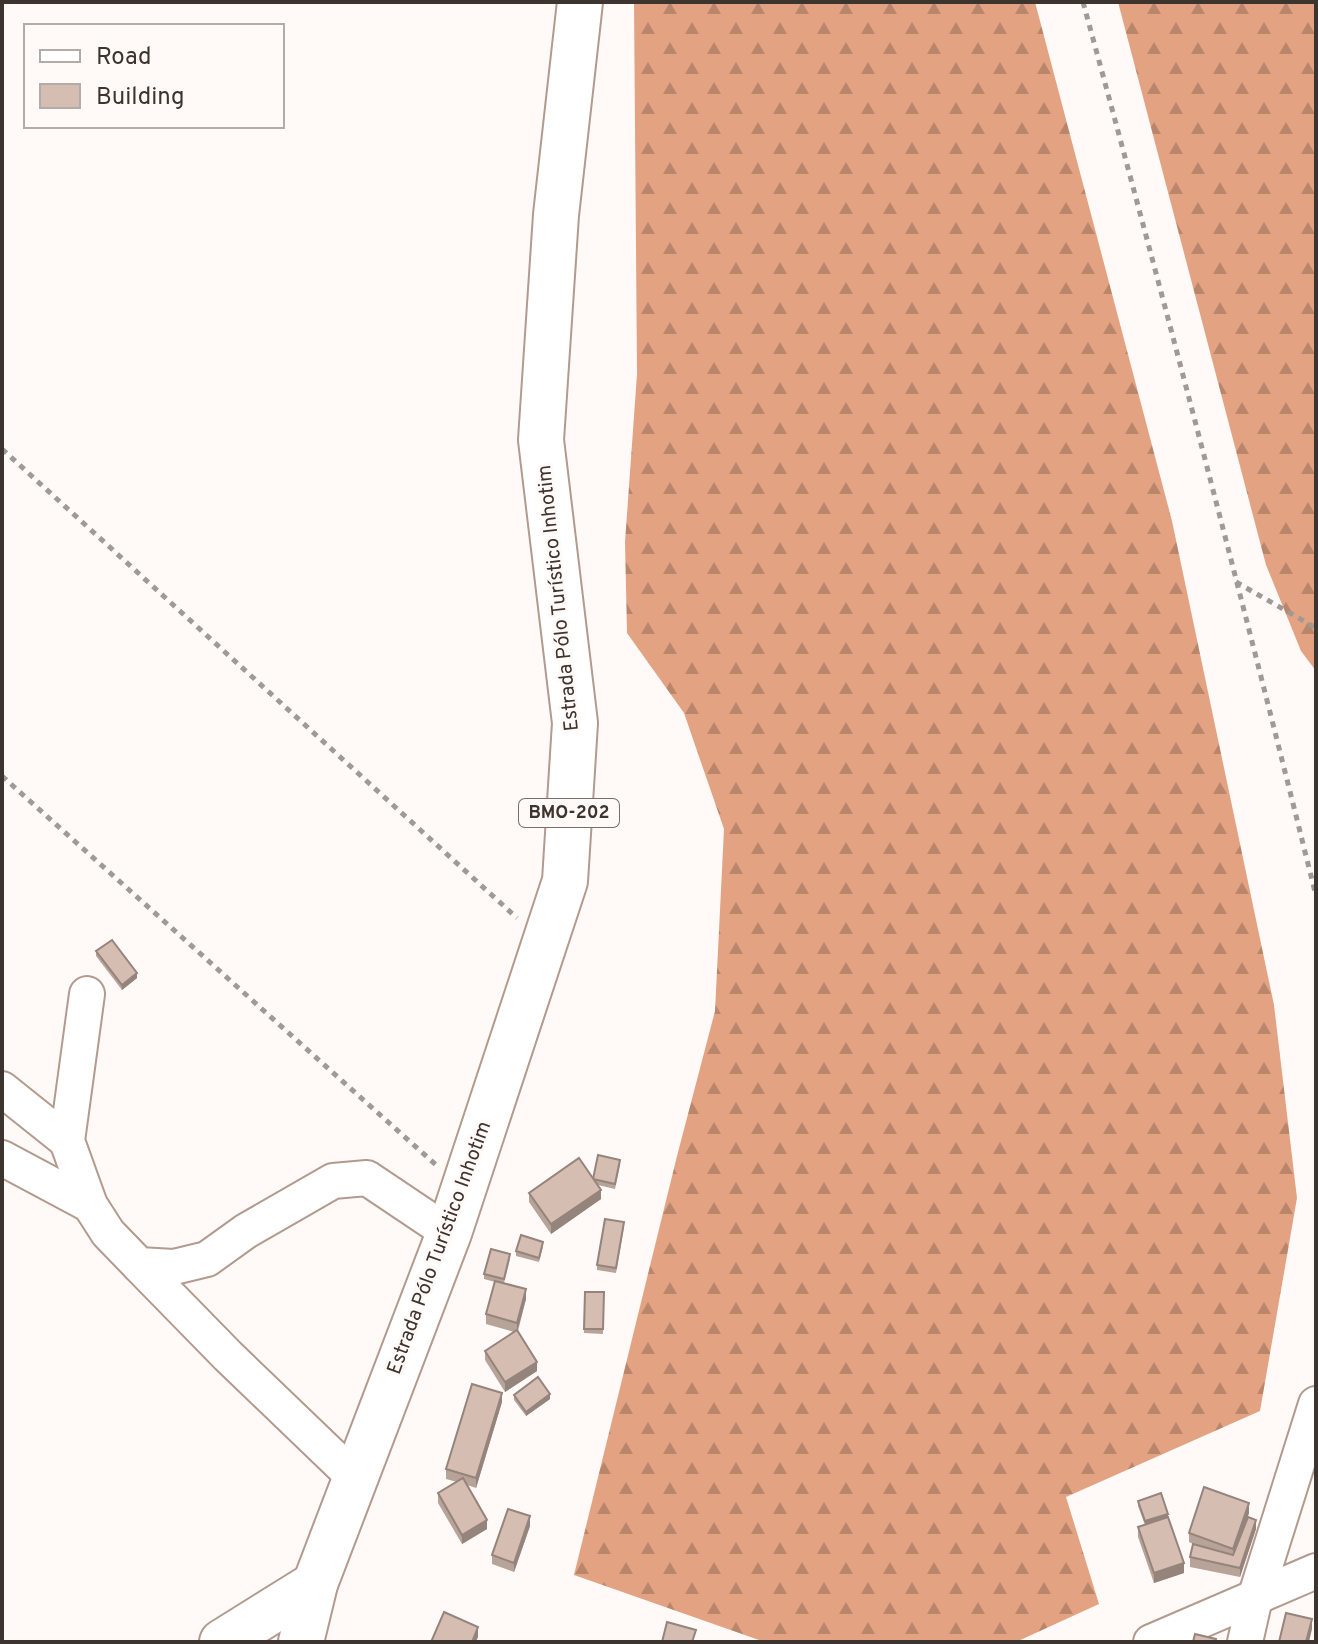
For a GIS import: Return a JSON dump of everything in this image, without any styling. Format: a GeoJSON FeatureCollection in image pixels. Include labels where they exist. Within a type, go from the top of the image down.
{"type":"FeatureCollection","features":[{"type":"Feature","properties":{"kind":"main road","name":"Estrada Pólo Turístico Inhotim"},"geometry":{"type":"LineString","coordinates":[[301,1642],[315,1584],[449,1233],[565,881],[575,723],[541,440],[556,215],[580,2]]}},
{"type":"Feature","properties":{"kind":"main road"},"geometry":{"type":"LineString","coordinates":[[222,1642],[315,1584]]}},
{"type":"Feature","properties":{"kind":"street"},"geometry":{"type":"LineString","coordinates":[[87,994],[67,1141],[90,1205],[108,1233],[139,1265],[355,1478]]}},
{"type":"Feature","properties":{"kind":"street"},"geometry":{"type":"LineString","coordinates":[[2,1089],[67,1141]]}},
{"type":"Feature","properties":{"kind":"street"},"geometry":{"type":"LineString","coordinates":[[2,1158],[90,1205]]}},
{"type":"Feature","properties":{"kind":"street"},"geometry":{"type":"LineString","coordinates":[[139,1265],[174,1267],[207,1259],[246,1231],[333,1181],[367,1178],[449,1233]]}},
{"type":"Feature","properties":{"kind":"street"},"geometry":{"type":"LineString","coordinates":[[1245,1642],[1255,1598],[1316,1404]]}},
{"type":"Feature","properties":{"kind":"street"},"geometry":{"type":"LineString","coordinates":[[1151,1642],[1316,1571]]}},
{"type":"Feature","properties":{"kind":"path"},"geometry":{"type":"LineString","coordinates":[[1083,2],[1203,443],[1316,896]]}},
{"type":"Feature","properties":{"kind":"path"},"geometry":{"type":"LineString","coordinates":[[2,449],[545,943]]}},
{"type":"Feature","properties":{"kind":"path"},"geometry":{"type":"LineString","coordinates":[[1235,581],[1316,628]]}},
{"type":"Feature","properties":{"kind":"path"},"geometry":{"type":"LineString","coordinates":[[2,776],[464,1189]]}},
{"type":"Feature","properties":{"kind":"green space"},"geometry":{"type":"Polygon","coordinates":[[[634,2],[1035,2],[1172,521],[1274,1005],[1297,1198],[1260,1411],[1066,1497],[1099,1604],[1016,1642],[765,1642],[574,1575],[715,1011],[724,829],[684,713],[627,633],[625,542],[637,374],[634,2]]]}},
{"type":"Feature","properties":{"kind":"green space"},"geometry":{"type":"Polygon","coordinates":[[[1118,2],[1316,2],[1316,671],[1301,651],[1266,565],[1118,2]]]}},
{"type":"Feature","properties":{"kind":"building"},"geometry":{"type":"Polygon","coordinates":[[[112,940],[137,973],[122,985],[96,951],[112,940]]]}},
{"type":"Feature","properties":{"kind":"building"},"geometry":{"type":"Polygon","coordinates":[[[598,1155],[620,1160],[615,1184],[593,1179],[598,1155]]]}},
{"type":"Feature","properties":{"kind":"building"},"geometry":{"type":"Polygon","coordinates":[[[579,1158],[601,1190],[551,1224],[529,1193],[579,1158]]]}},
{"type":"Feature","properties":{"kind":"building"},"geometry":{"type":"Polygon","coordinates":[[[605,1219],[624,1222],[616,1268],[597,1265],[605,1219]]]}},
{"type":"Feature","properties":{"kind":"building"},"geometry":{"type":"Polygon","coordinates":[[[521,1235],[543,1242],[539,1258],[516,1251],[521,1235]]]}},
{"type":"Feature","properties":{"kind":"building"},"geometry":{"type":"Polygon","coordinates":[[[491,1249],[510,1254],[504,1279],[484,1274],[491,1249]]]}},
{"type":"Feature","properties":{"kind":"building"},"geometry":{"type":"Polygon","coordinates":[[[495,1281],[526,1289],[517,1323],[486,1314],[495,1281]]]}},
{"type":"Feature","properties":{"kind":"building"},"geometry":{"type":"Polygon","coordinates":[[[585,1292],[604,1292],[603,1329],[584,1329],[585,1292]]]}},
{"type":"Feature","properties":{"kind":"building"},"geometry":{"type":"Polygon","coordinates":[[[517,1330],[537,1362],[505,1382],[485,1351],[517,1330]]]}},
{"type":"Feature","properties":{"kind":"building"},"geometry":{"type":"Polygon","coordinates":[[[538,1377],[550,1394],[526,1412],[514,1395],[538,1377]]]}},
{"type":"Feature","properties":{"kind":"building"},"geometry":{"type":"Polygon","coordinates":[[[472,1384],[502,1393],[476,1478],[446,1469],[472,1384]]]}},
{"type":"Feature","properties":{"kind":"building"},"geometry":{"type":"Polygon","coordinates":[[[463,1478],[487,1520],[462,1535],[438,1493],[463,1478]]]}},
{"type":"Feature","properties":{"kind":"building"},"geometry":{"type":"Polygon","coordinates":[[[1204,1487],[1249,1503],[1233,1549],[1189,1533],[1204,1487]]]}},
{"type":"Feature","properties":{"kind":"building"},"geometry":{"type":"Polygon","coordinates":[[[1161,1493],[1168,1514],[1145,1521],[1138,1501],[1161,1493]]]}},
{"type":"Feature","properties":{"kind":"building"},"geometry":{"type":"Polygon","coordinates":[[[508,1509],[530,1516],[514,1563],[492,1555],[508,1509]]]}},
{"type":"Feature","properties":{"kind":"building"},"geometry":{"type":"Polygon","coordinates":[[[1168,1517],[1184,1563],[1154,1573],[1138,1527],[1168,1517]]]}},
{"type":"Feature","properties":{"kind":"building"},"geometry":{"type":"Polygon","coordinates":[[[1248,1517],[1256,1520],[1240,1568],[1190,1557],[1193,1544],[1233,1555],[1248,1517]]]}},
{"type":"Feature","properties":{"kind":"building"},"geometry":{"type":"Polygon","coordinates":[[[444,1612],[478,1627],[472,1642],[431,1642],[444,1612]]]}},
{"type":"Feature","properties":{"kind":"building"},"geometry":{"type":"Polygon","coordinates":[[[1286,1613],[1312,1619],[1306,1642],[1279,1642],[1286,1613]]]}},
{"type":"Feature","properties":{"kind":"building"},"geometry":{"type":"Polygon","coordinates":[[[667,1622],[696,1630],[692,1642],[662,1642],[667,1622]]]}},
{"type":"Feature","properties":{"kind":"building"},"geometry":{"type":"Polygon","coordinates":[[[1195,1634],[1216,1639],[1215,1642],[1193,1642],[1195,1634]]]}}]}
